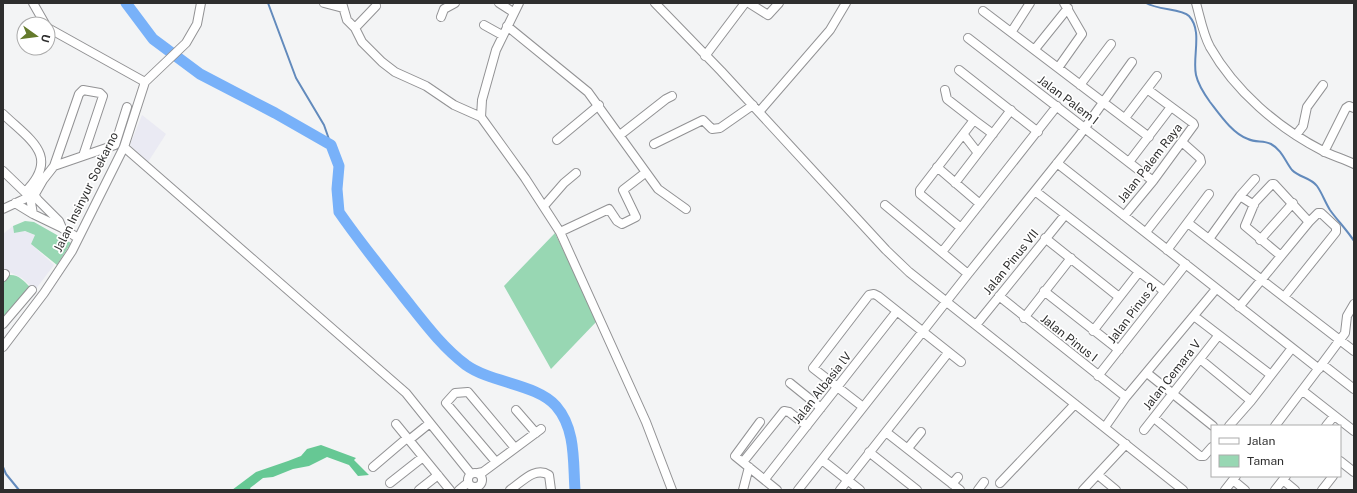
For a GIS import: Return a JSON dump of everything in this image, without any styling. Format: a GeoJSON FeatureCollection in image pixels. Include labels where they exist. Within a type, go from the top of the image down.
{"type":"FeatureCollection","features":[{"type":"Feature","properties":{"kind":"street"},"geometry":{"type":"LineString","coordinates":[[33,3],[40,16]]}},
{"type":"Feature","properties":{"kind":"street","name":"Jalan Insinyur Soekarno"},"geometry":{"type":"LineString","coordinates":[[3,347],[44,293],[72,251],[124,147],[145,82],[186,43],[197,24],[201,3]]}},
{"type":"Feature","properties":{"kind":"street"},"geometry":{"type":"LineString","coordinates":[[324,3],[342,6],[347,20],[355,28],[365,45],[386,66],[426,86],[454,106],[481,117]]}},
{"type":"Feature","properties":{"kind":"street"},"geometry":{"type":"LineString","coordinates":[[441,17],[444,9],[455,3]]}},
{"type":"Feature","properties":{"kind":"street"},"geometry":{"type":"LineString","coordinates":[[499,3],[513,12]]}},
{"type":"Feature","properties":{"kind":"street"},"geometry":{"type":"LineString","coordinates":[[518,3],[502,35],[484,92],[480,111],[481,117],[544,206],[560,232],[646,422],[672,490]]}},
{"type":"Feature","properties":{"kind":"street"},"geometry":{"type":"LineString","coordinates":[[655,3],[753,105],[886,250],[946,302],[1183,490]]}},
{"type":"Feature","properties":{"kind":"street"},"geometry":{"type":"LineString","coordinates":[[705,56],[745,3]]}},
{"type":"Feature","properties":{"kind":"street"},"geometry":{"type":"LineString","coordinates":[[749,3],[768,15],[779,3]]}},
{"type":"Feature","properties":{"kind":"street"},"geometry":{"type":"LineString","coordinates":[[1196,3],[1210,46],[1230,75],[1250,98],[1296,135],[1324,152],[1353,161]]}},
{"type":"Feature","properties":{"kind":"street"},"geometry":{"type":"LineString","coordinates":[[1012,32],[1027,4]]}},
{"type":"Feature","properties":{"kind":"street"},"geometry":{"type":"LineString","coordinates":[[355,28],[376,6]]}},
{"type":"Feature","properties":{"kind":"street"},"geometry":{"type":"LineString","coordinates":[[1035,49],[1066,6],[1082,34],[1058,68]]}},
{"type":"Feature","properties":{"kind":"street"},"geometry":{"type":"LineString","coordinates":[[759,112],[830,30],[843,9]]}},
{"type":"Feature","properties":{"kind":"street"},"geometry":{"type":"LineString","coordinates":[[983,11],[1126,118],[1149,137]]}},
{"type":"Feature","properties":{"kind":"street"},"geometry":{"type":"LineString","coordinates":[[484,25],[502,35]]}},
{"type":"Feature","properties":{"kind":"street"},"geometry":{"type":"LineString","coordinates":[[507,26],[576,82],[599,105],[645,173],[658,189],[686,209]]}},
{"type":"Feature","properties":{"kind":"street"},"geometry":{"type":"LineString","coordinates":[[56,33],[145,82]]}},
{"type":"Feature","properties":{"kind":"street","name":"Jalan Palem I"},"geometry":{"type":"LineString","coordinates":[[968,38],[1153,181]]}},
{"type":"Feature","properties":{"kind":"street"},"geometry":{"type":"LineString","coordinates":[[1080,85],[1111,44]]}},
{"type":"Feature","properties":{"kind":"street"},"geometry":{"type":"LineString","coordinates":[[798,490],[1085,128],[1132,62]]}},
{"type":"Feature","properties":{"kind":"street"},"geometry":{"type":"LineString","coordinates":[[959,70],[1038,132]]}},
{"type":"Feature","properties":{"kind":"street"},"geometry":{"type":"LineString","coordinates":[[1126,118],[1157,76]]}},
{"type":"Feature","properties":{"kind":"street"},"geometry":{"type":"LineString","coordinates":[[1296,135],[1302,126],[1307,107],[1323,85]]}},
{"type":"Feature","properties":{"kind":"street"},"geometry":{"type":"LineString","coordinates":[[1129,162],[1171,107],[1147,89]]}},
{"type":"Feature","properties":{"kind":"street"},"geometry":{"type":"LineString","coordinates":[[3,209],[30,193],[54,166],[78,94],[83,90],[103,96],[84,156]]}},
{"type":"Feature","properties":{"kind":"street"},"geometry":{"type":"LineString","coordinates":[[945,90],[947,99],[993,134]]}},
{"type":"Feature","properties":{"kind":"street"},"geometry":{"type":"LineString","coordinates":[[620,135],[666,99],[672,96]]}},
{"type":"Feature","properties":{"kind":"street"},"geometry":{"type":"LineString","coordinates":[[557,140],[599,105]]}},
{"type":"Feature","properties":{"kind":"street"},"geometry":{"type":"LineString","coordinates":[[654,144],[703,120],[712,129],[720,128],[753,105]]}},
{"type":"Feature","properties":{"kind":"street"},"geometry":{"type":"LineString","coordinates":[[942,252],[1057,106]]}},
{"type":"Feature","properties":{"kind":"street"},"geometry":{"type":"LineString","coordinates":[[1324,152],[1346,108],[1349,106],[1354,108]]}},
{"type":"Feature","properties":{"kind":"street"},"geometry":{"type":"LineString","coordinates":[[54,166],[115,145],[127,107]]}},
{"type":"Feature","properties":{"kind":"street","name":"Jalan Palem Raya"},"geometry":{"type":"LineString","coordinates":[[1124,216],[1153,181],[1194,125],[1171,107]]}},
{"type":"Feature","properties":{"kind":"street"},"geometry":{"type":"LineString","coordinates":[[955,183],[1011,110]]}},
{"type":"Feature","properties":{"kind":"street"},"geometry":{"type":"LineString","coordinates":[[3,114],[37,147],[42,157],[41,167],[30,193],[33,214]]}},
{"type":"Feature","properties":{"kind":"street"},"geometry":{"type":"LineString","coordinates":[[961,228],[920,194],[920,190],[964,135],[974,120]]}},
{"type":"Feature","properties":{"kind":"street"},"geometry":{"type":"LineString","coordinates":[[964,135],[978,153]]}},
{"type":"Feature","properties":{"kind":"street"},"geometry":{"type":"LineString","coordinates":[[1146,232],[1201,162],[1200,158],[1182,142]]}},
{"type":"Feature","properties":{"kind":"street"},"geometry":{"type":"LineString","coordinates":[[124,147],[406,393],[430,423],[475,473],[482,478],[482,487],[475,487],[470,484],[468,479],[475,473],[483,472],[538,431],[516,410]]}},
{"type":"Feature","properties":{"kind":"street"},"geometry":{"type":"LineString","coordinates":[[1057,163],[1292,348],[1354,389]]}},
{"type":"Feature","properties":{"kind":"street"},"geometry":{"type":"LineString","coordinates":[[3,164],[30,193]]}},
{"type":"Feature","properties":{"kind":"street"},"geometry":{"type":"LineString","coordinates":[[937,167],[980,204]]}},
{"type":"Feature","properties":{"kind":"street"},"geometry":{"type":"LineString","coordinates":[[3,171],[38,200],[59,221],[62,228]]}},
{"type":"Feature","properties":{"kind":"street"},"geometry":{"type":"LineString","coordinates":[[544,206],[564,183],[576,173]]}},
{"type":"Feature","properties":{"kind":"street"},"geometry":{"type":"LineString","coordinates":[[560,232],[609,209],[617,221],[622,224],[636,217],[623,190],[645,173]]}},
{"type":"Feature","properties":{"kind":"street"},"geometry":{"type":"LineString","coordinates":[[1209,238],[1240,196],[1255,179]]}},
{"type":"Feature","properties":{"kind":"street"},"geometry":{"type":"LineString","coordinates":[[1281,256],[1245,226],[1257,200],[1272,184],[1276,186],[1293,203],[1310,222]]}},
{"type":"Feature","properties":{"kind":"street"},"geometry":{"type":"LineString","coordinates":[[1034,191],[1164,291]]}},
{"type":"Feature","properties":{"kind":"street"},"geometry":{"type":"LineString","coordinates":[[1167,250],[1209,194]]}},
{"type":"Feature","properties":{"kind":"street"},"geometry":{"type":"LineString","coordinates":[[1240,196],[1254,205]]}},
{"type":"Feature","properties":{"kind":"street"},"geometry":{"type":"LineString","coordinates":[[15,203],[33,214],[62,228],[77,239]]}},
{"type":"Feature","properties":{"kind":"street"},"geometry":{"type":"LineString","coordinates":[[1260,240],[1293,203]]}},
{"type":"Feature","properties":{"kind":"street"},"geometry":{"type":"LineString","coordinates":[[885,205],[968,274]]}},
{"type":"Feature","properties":{"kind":"street"},"geometry":{"type":"LineString","coordinates":[[1239,307],[1310,222],[1318,213],[1321,213],[1337,230],[1284,297]]}},
{"type":"Feature","properties":{"kind":"street","name":"Jalan Pinus VII"},"geometry":{"type":"LineString","coordinates":[[976,326],[1045,238],[1065,215]]}},
{"type":"Feature","properties":{"kind":"street"},"geometry":{"type":"LineString","coordinates":[[1188,223],[1354,351]]}},
{"type":"Feature","properties":{"kind":"street"},"geometry":{"type":"LineString","coordinates":[[1045,238],[1119,297]]}},
{"type":"Feature","properties":{"kind":"street"},"geometry":{"type":"LineString","coordinates":[[1024,318],[1071,258]]}},
{"type":"Feature","properties":{"kind":"street","name":"Jalan Pinus 2"},"geometry":{"type":"LineString","coordinates":[[1098,376],[1186,264]]}},
{"type":"Feature","properties":{"kind":"street"},"geometry":{"type":"LineString","coordinates":[[1093,331],[1139,272]]}},
{"type":"Feature","properties":{"kind":"street"},"geometry":{"type":"LineString","coordinates":[[1105,427],[1126,397],[1216,289]]}},
{"type":"Feature","properties":{"kind":"street"},"geometry":{"type":"LineString","coordinates":[[3,324],[32,290]]}},
{"type":"Feature","properties":{"kind":"street"},"geometry":{"type":"LineString","coordinates":[[1044,291],[1119,350]]}},
{"type":"Feature","properties":{"kind":"street"},"geometry":{"type":"LineString","coordinates":[[863,407],[814,369],[816,364],[869,295],[876,294],[961,362]]}},
{"type":"Feature","properties":{"kind":"street","name":"Jalan Pinus I"},"geometry":{"type":"LineString","coordinates":[[999,296],[1024,318],[1126,397]]}},
{"type":"Feature","properties":{"kind":"street"},"geometry":{"type":"LineString","coordinates":[[1277,425],[1345,334],[1348,325],[1348,316],[1354,304]]}},
{"type":"Feature","properties":{"kind":"street","name":"Jalan Albasia lV"},"geometry":{"type":"LineString","coordinates":[[765,480],[897,311]]}},
{"type":"Feature","properties":{"kind":"street"},"geometry":{"type":"LineString","coordinates":[[1194,316],[1218,336],[1271,375]]}},
{"type":"Feature","properties":{"kind":"street","name":"Jalan Cemara V"},"geometry":{"type":"LineString","coordinates":[[1144,430],[1218,336]]}},
{"type":"Feature","properties":{"kind":"street"},"geometry":{"type":"LineString","coordinates":[[1230,425],[1251,401],[1292,348]]}},
{"type":"Feature","properties":{"kind":"street"},"geometry":{"type":"LineString","coordinates":[[840,490],[948,353]]}},
{"type":"Feature","properties":{"kind":"street"},"geometry":{"type":"LineString","coordinates":[[1200,359],[1251,401]]}},
{"type":"Feature","properties":{"kind":"street"},"geometry":{"type":"LineString","coordinates":[[1147,373],[1212,425]]}},
{"type":"Feature","properties":{"kind":"street"},"geometry":{"type":"LineString","coordinates":[[790,383],[821,408]]}},
{"type":"Feature","properties":{"kind":"street"},"geometry":{"type":"LineString","coordinates":[[1302,391],[1354,431]]}},
{"type":"Feature","properties":{"kind":"street"},"geometry":{"type":"LineString","coordinates":[[496,462],[446,403],[455,393],[468,392],[515,448]]}},
{"type":"Feature","properties":{"kind":"street"},"geometry":{"type":"LineString","coordinates":[[1000,483],[1075,404]]}},
{"type":"Feature","properties":{"kind":"street"},"geometry":{"type":"LineString","coordinates":[[743,490],[746,464],[784,411],[789,412],[808,426]]}},
{"type":"Feature","properties":{"kind":"street"},"geometry":{"type":"LineString","coordinates":[[1327,425],[1334,416]]}},
{"type":"Feature","properties":{"kind":"street"},"geometry":{"type":"LineString","coordinates":[[1154,418],[1200,456],[1204,456],[1211,448]]}},
{"type":"Feature","properties":{"kind":"street"},"geometry":{"type":"LineString","coordinates":[[760,422],[735,456],[777,490]]}},
{"type":"Feature","properties":{"kind":"street"},"geometry":{"type":"LineString","coordinates":[[373,467],[430,423]]}},
{"type":"Feature","properties":{"kind":"street"},"geometry":{"type":"LineString","coordinates":[[396,424],[450,490]]}},
{"type":"Feature","properties":{"kind":"street"},"geometry":{"type":"LineString","coordinates":[[886,432],[960,490]]}},
{"type":"Feature","properties":{"kind":"street"},"geometry":{"type":"LineString","coordinates":[[908,448],[921,432]]}},
{"type":"Feature","properties":{"kind":"street"},"geometry":{"type":"LineString","coordinates":[[1083,490],[1126,444]]}},
{"type":"Feature","properties":{"kind":"street"},"geometry":{"type":"LineString","coordinates":[[869,452],[917,490]]}},
{"type":"Feature","properties":{"kind":"street"},"geometry":{"type":"LineString","coordinates":[[390,483],[423,457]]}},
{"type":"Feature","properties":{"kind":"street"},"geometry":{"type":"LineString","coordinates":[[822,460],[860,490]]}},
{"type":"Feature","properties":{"kind":"street"},"geometry":{"type":"LineString","coordinates":[[1341,464],[1354,472]]}},
{"type":"Feature","properties":{"kind":"street"},"geometry":{"type":"LineString","coordinates":[[510,490],[536,472],[543,471],[549,475],[551,490]]}},
{"type":"Feature","properties":{"kind":"street"},"geometry":{"type":"LineString","coordinates":[[419,490],[438,475]]}},
{"type":"Feature","properties":{"kind":"street"},"geometry":{"type":"LineString","coordinates":[[1098,475],[1116,490]]}},
{"type":"Feature","properties":{"kind":"street"},"geometry":{"type":"LineString","coordinates":[[952,484],[958,477]]}},
{"type":"Feature","properties":{"kind":"street"},"geometry":{"type":"LineString","coordinates":[[1322,490],[1332,477]]}},
{"type":"Feature","properties":{"kind":"street"},"geometry":{"type":"LineString","coordinates":[[1225,490],[1235,478],[1246,490]]}},
{"type":"Feature","properties":{"kind":"street"},"geometry":{"type":"LineString","coordinates":[[1275,490],[1285,478],[1295,490]]}},
{"type":"Feature","properties":{"kind":"street"},"geometry":{"type":"LineString","coordinates":[[978,490],[984,482]]}},
{"type":"Feature","properties":{"kind":"shaded area"},"geometry":{"type":"Polygon","coordinates":[[[142,115],[166,134],[148,162],[130,145],[142,115]]]}},
{"type":"Feature","properties":{"kind":"shaded area"},"geometry":{"type":"Polygon","coordinates":[[[13,226],[14,233],[24,231],[35,235],[31,244],[54,265],[35,290],[22,278],[3,269],[3,234],[13,226]]]}},
{"type":"Feature","properties":{"kind":"green space"},"geometry":{"type":"Polygon","coordinates":[[[25,221],[34,222],[71,243],[57,265],[31,244],[35,235],[25,231],[14,233],[13,226],[25,221]]]}},
{"type":"Feature","properties":{"kind":"green space"},"geometry":{"type":"Polygon","coordinates":[[[555,233],[597,321],[551,369],[504,286],[555,233]]]}},
{"type":"Feature","properties":{"kind":"green space"},"geometry":{"type":"Polygon","coordinates":[[[9,275],[18,277],[30,287],[3,320],[3,282],[9,275]]]}},
{"type":"Feature","properties":{"kind":"green space"},"geometry":{"type":"Polygon","coordinates":[[[321,445],[356,458],[354,460],[369,475],[358,476],[349,465],[327,457],[309,466],[293,469],[273,477],[263,478],[250,488],[251,490],[232,490],[256,472],[301,456],[307,449],[321,445]]]}},
{"type":"Feature","properties":{"kind":"waterway"},"geometry":{"type":"LineString","coordinates":[[126,3],[153,39],[200,74],[275,113],[331,145],[339,166],[337,189],[339,212],[370,254],[433,333],[457,358],[476,371],[526,388],[548,399],[556,406],[567,425],[570,435],[575,490]]}},
{"type":"Feature","properties":{"kind":"waterway"},"geometry":{"type":"LineString","coordinates":[[268,3],[296,78],[324,125],[331,145]]}},
{"type":"Feature","properties":{"kind":"waterway"},"geometry":{"type":"LineString","coordinates":[[1146,3],[1181,12],[1189,16],[1193,22],[1196,37],[1196,75],[1200,86],[1210,102],[1227,124],[1242,137],[1254,141],[1265,142],[1275,146],[1281,152],[1292,170],[1298,175],[1314,183],[1319,189],[1330,210],[1354,241]]}},
{"type":"Feature","properties":{"kind":"waterway"},"geometry":{"type":"LineString","coordinates":[[3,467],[6,474],[19,490]]}}]}
